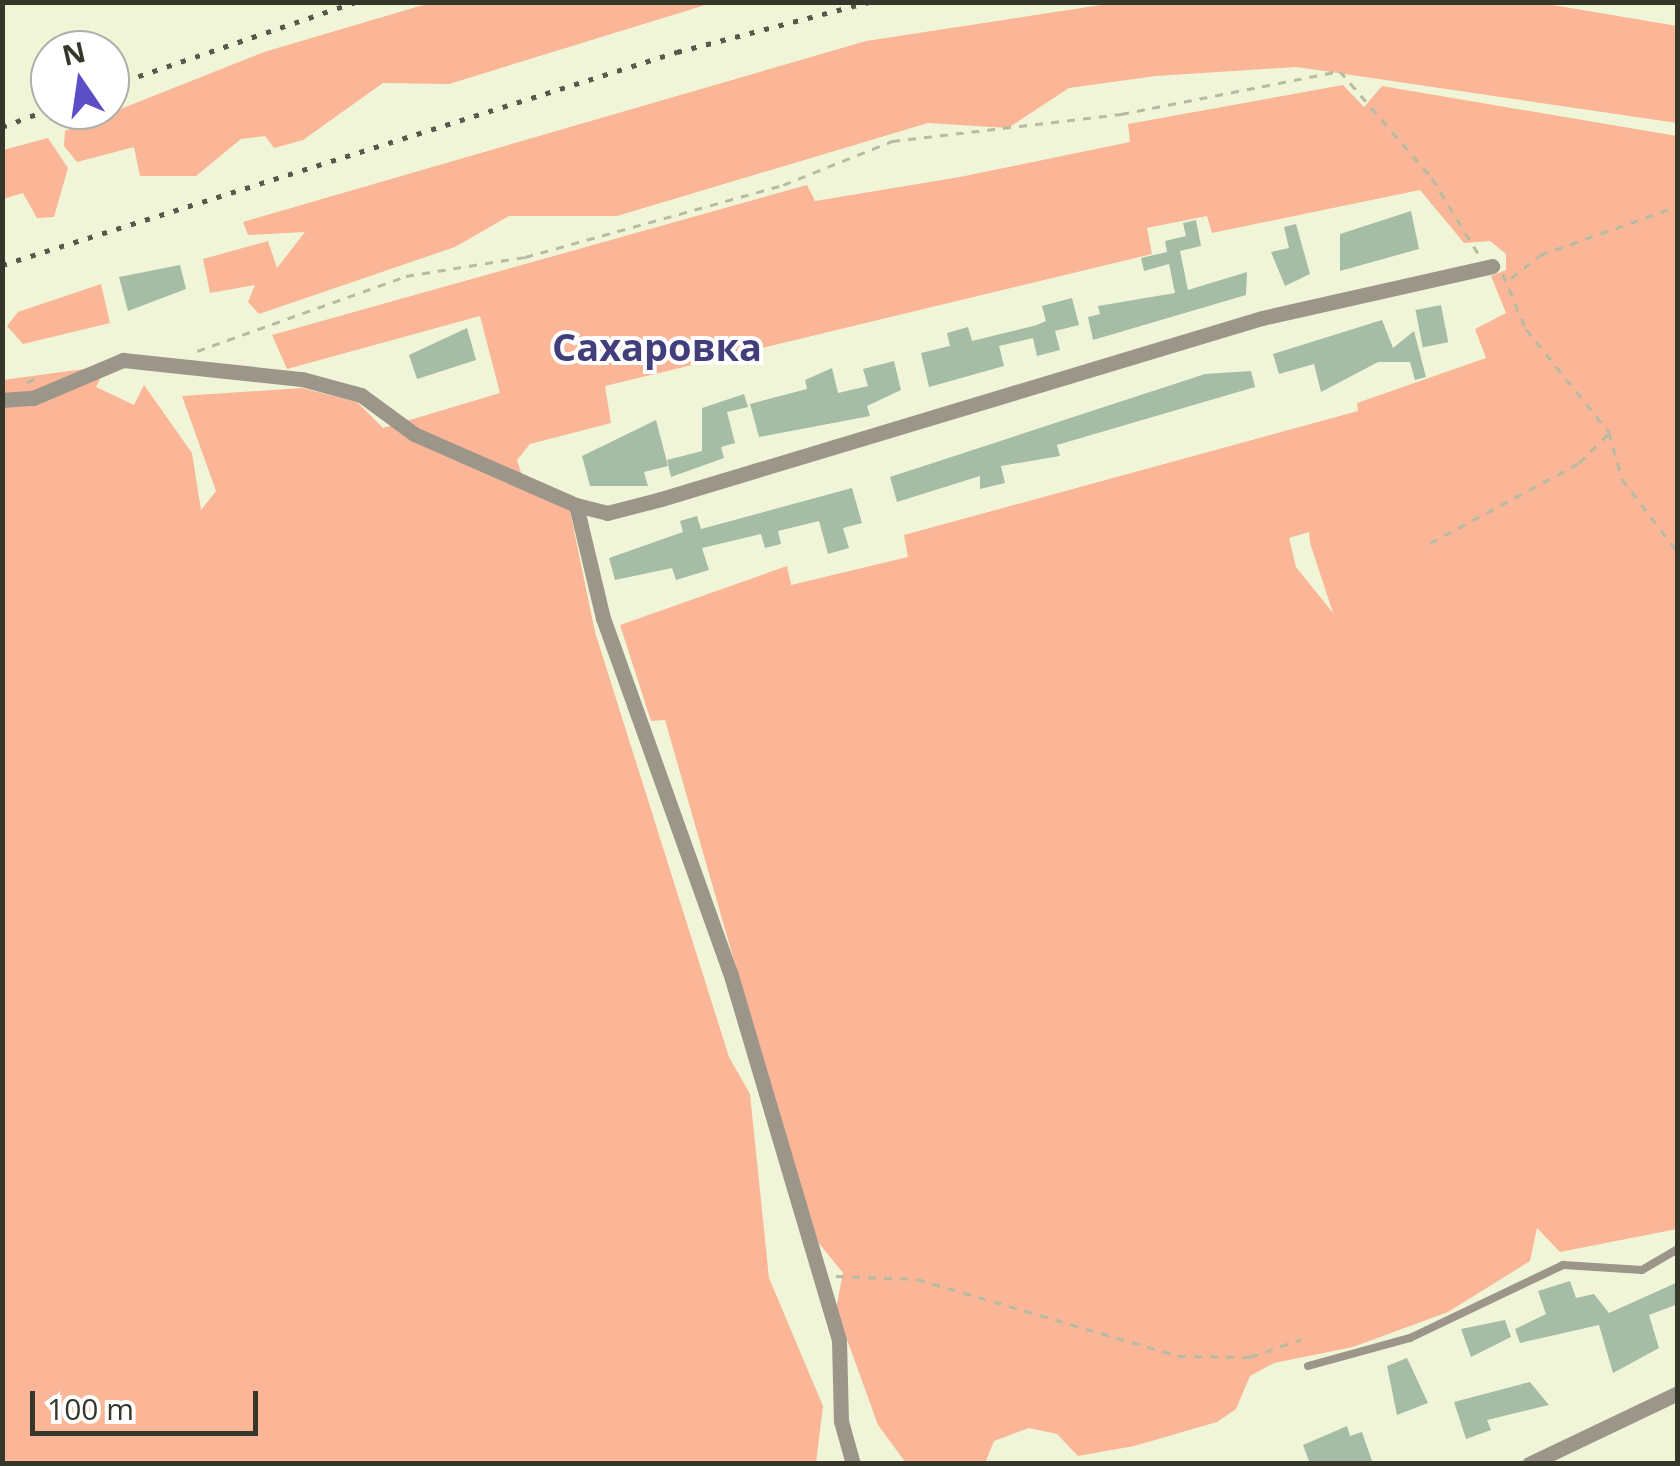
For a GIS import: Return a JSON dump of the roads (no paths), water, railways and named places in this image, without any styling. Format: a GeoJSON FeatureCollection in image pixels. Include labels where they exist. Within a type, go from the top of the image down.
{"type":"FeatureCollection","features":[{"type":"Feature","properties":{"kind":"street"},"geometry":{"type":"LineString","coordinates":[[2,400],[33,398],[123,360],[302,379],[361,394],[414,434],[576,505],[607,513],[1262,318],[1492,266]]}},
{"type":"Feature","properties":{"kind":"street"},"geometry":{"type":"LineString","coordinates":[[576,505],[603,618],[730,972],[840,1340],[841,1422],[853,1464]]}},
{"type":"Feature","properties":{"kind":"street"},"geometry":{"type":"LineString","coordinates":[[1529,1464],[1678,1393]]}},
{"type":"Feature","properties":{"kind":"lane"},"geometry":{"type":"LineString","coordinates":[[1308,1366],[1410,1338],[1563,1265],[1642,1270],[1678,1249]]}},
{"type":"Feature","properties":{"kind":"railway"},"geometry":{"type":"LineString","coordinates":[[130,79],[355,2]]}},
{"type":"Feature","properties":{"kind":"railway"},"geometry":{"type":"LineString","coordinates":[[2,265],[677,52],[869,2]]}},
{"type":"Feature","properties":{"kind":"railway"},"geometry":{"type":"LineString","coordinates":[[2,127],[30,116]]}},
{"type":"Feature","properties":{"kind":"district","name":"Сахаровка"},"geometry":{"type":"Point","coordinates":[657,347]}}]}
